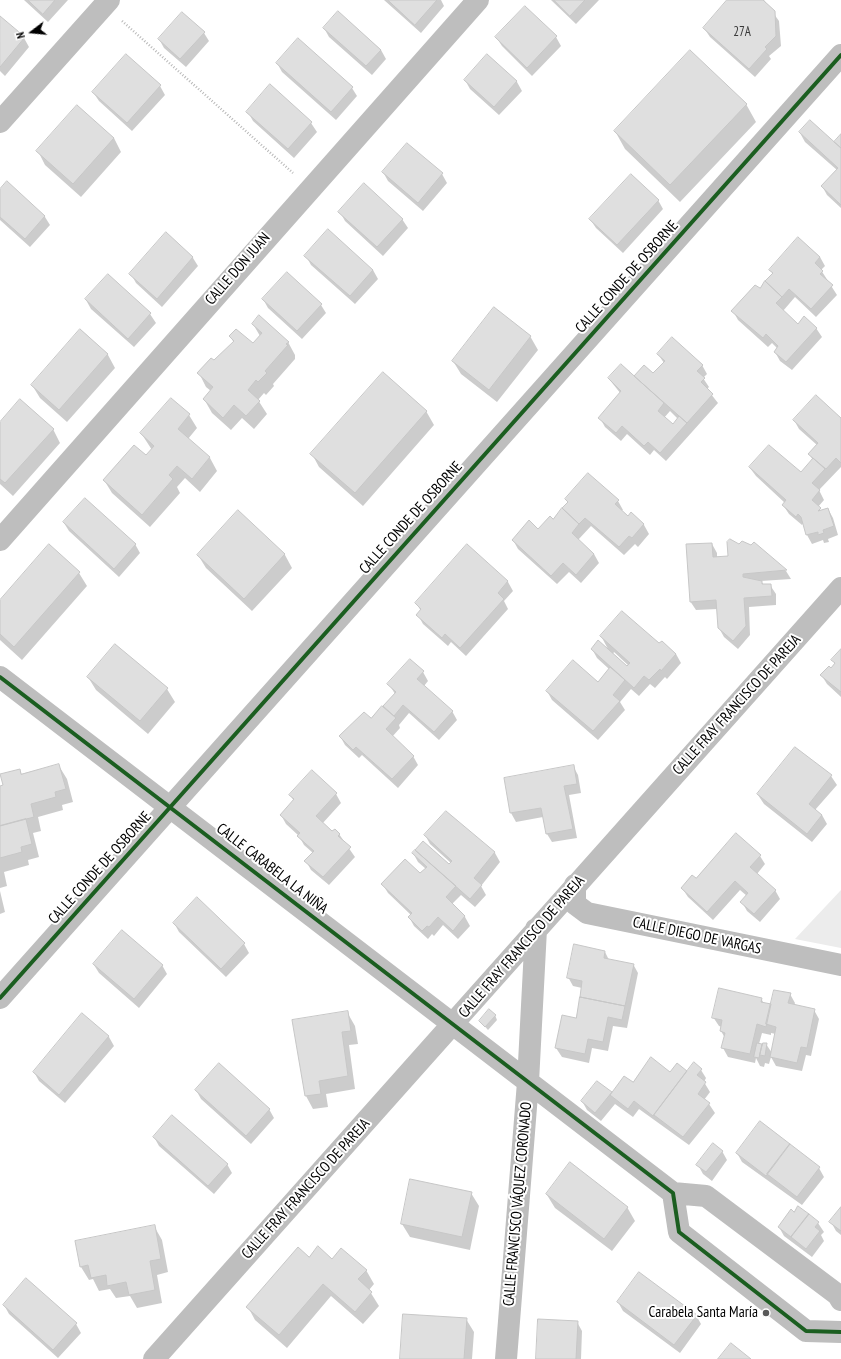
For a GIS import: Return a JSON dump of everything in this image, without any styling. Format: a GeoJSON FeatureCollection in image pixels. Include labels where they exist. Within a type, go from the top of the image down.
{"type":"FeatureCollection","features":[{"type":"Feature","properties":{"kind":"street"},"geometry":{"type":"LineString","coordinates":[[0,122],[109,0]]}},
{"type":"Feature","properties":{"kind":"street","name":"CALLE DON JUAN"},"geometry":{"type":"LineString","coordinates":[[0,540],[478,0]]}},
{"type":"Feature","properties":{"kind":"street","name":"CALLE CONDE DE OSBORNE"},"geometry":{"type":"LineString","coordinates":[[0,998],[841,55]]}},
{"type":"Feature","properties":{"kind":"street","name":"CALLE FRAY FRANCISCO DE PAREJA"},"geometry":{"type":"LineString","coordinates":[[154,1359],[841,588]]}},
{"type":"Feature","properties":{"kind":"street","name":"CALLE CARABELA LA NIÑA"},"geometry":{"type":"LineString","coordinates":[[0,676],[673,1193]]}},
{"type":"Feature","properties":{"kind":"street","name":"CALLE DIEGO DE VARGAS"},"geometry":{"type":"LineString","coordinates":[[575,885],[575,904],[587,913],[841,965]]}},
{"type":"Feature","properties":{"kind":"street","name":"CALLE FRANCISCO VÁQUEZ CORONADO"},"geometry":{"type":"LineString","coordinates":[[506,1359],[528,1082],[536,929]]}},
{"type":"Feature","properties":{"kind":"street"},"geometry":{"type":"LineString","coordinates":[[841,1300],[838,1295],[706,1196],[673,1193],[679,1232],[806,1331],[841,1332]]}},
{"type":"Feature","properties":{"kind":"path"},"geometry":{"type":"LineString","coordinates":[[121,20],[310,188]]}},
{"type":"Feature","properties":{"kind":"shaded area"},"geometry":{"type":"Polygon","coordinates":[[[841,890],[841,948],[795,939],[841,890]]]}},
{"type":"Feature","properties":{"kind":"building"},"geometry":{"type":"Polygon","coordinates":[[[28,0],[55,0],[43,14],[28,0]]]}},
{"type":"Feature","properties":{"kind":"building"},"geometry":{"type":"Polygon","coordinates":[[[388,0],[437,0],[415,25],[388,0]]]}},
{"type":"Feature","properties":{"kind":"building"},"geometry":{"type":"Polygon","coordinates":[[[554,0],[585,0],[570,16],[554,0]]]}},
{"type":"Feature","properties":{"kind":"building"},"geometry":{"type":"Polygon","coordinates":[[[727,0],[763,0],[775,11],[776,36],[765,47],[767,49],[749,69],[703,28],[727,0]]]}},
{"type":"Feature","properties":{"kind":"building"},"geometry":{"type":"Polygon","coordinates":[[[525,6],[557,36],[527,68],[495,37],[525,6]]]}},
{"type":"Feature","properties":{"kind":"building"},"geometry":{"type":"Polygon","coordinates":[[[338,11],[381,50],[366,66],[323,28],[338,11]]]}},
{"type":"Feature","properties":{"kind":"building"},"geometry":{"type":"Polygon","coordinates":[[[182,12],[205,32],[180,59],[158,39],[182,12]]]}},
{"type":"Feature","properties":{"kind":"building"},"geometry":{"type":"Polygon","coordinates":[[[0,16],[25,37],[0,67],[0,16]]]}},
{"type":"Feature","properties":{"kind":"building"},"geometry":{"type":"Polygon","coordinates":[[[298,38],[353,87],[331,112],[276,63],[298,38]]]}},
{"type":"Feature","properties":{"kind":"building"},"geometry":{"type":"Polygon","coordinates":[[[690,50],[747,104],[670,185],[614,131],[690,50]]]}},
{"type":"Feature","properties":{"kind":"building"},"geometry":{"type":"Polygon","coordinates":[[[126,54],[161,85],[127,123],[92,92],[126,54]]]}},
{"type":"Feature","properties":{"kind":"building"},"geometry":{"type":"Polygon","coordinates":[[[487,54],[517,81],[494,107],[464,80],[487,54]]]}},
{"type":"Feature","properties":{"kind":"building"},"geometry":{"type":"Polygon","coordinates":[[[270,84],[312,122],[288,149],[246,112],[270,84]]]}},
{"type":"Feature","properties":{"kind":"building"},"geometry":{"type":"Polygon","coordinates":[[[77,105],[114,138],[73,184],[36,151],[77,105]]]}},
{"type":"Feature","properties":{"kind":"building"},"geometry":{"type":"Polygon","coordinates":[[[810,120],[841,148],[841,205],[821,186],[838,168],[799,132],[810,120]]]}},
{"type":"Feature","properties":{"kind":"building"},"geometry":{"type":"Polygon","coordinates":[[[841,134],[841,148],[834,142],[841,134]]]}},
{"type":"Feature","properties":{"kind":"building"},"geometry":{"type":"Polygon","coordinates":[[[407,143],[443,173],[418,203],[382,172],[407,143]]]}},
{"type":"Feature","properties":{"kind":"building"},"geometry":{"type":"Polygon","coordinates":[[[631,174],[659,200],[617,245],[589,219],[631,174]]]}},
{"type":"Feature","properties":{"kind":"building"},"geometry":{"type":"Polygon","coordinates":[[[7,181],[45,216],[25,239],[0,217],[0,189],[7,181]]]}},
{"type":"Feature","properties":{"kind":"building"},"geometry":{"type":"Polygon","coordinates":[[[364,183],[403,219],[377,247],[338,212],[364,183]]]}},
{"type":"Feature","properties":{"kind":"building"},"geometry":{"type":"Polygon","coordinates":[[[328,229],[373,270],[350,296],[304,256],[328,229]]]}},
{"type":"Feature","properties":{"kind":"building"},"geometry":{"type":"Polygon","coordinates":[[[166,232],[193,257],[157,299],[129,274],[166,232]]]}},
{"type":"Feature","properties":{"kind":"building"},"geometry":{"type":"Polygon","coordinates":[[[798,237],[820,257],[815,263],[823,271],[820,274],[833,285],[811,309],[789,289],[782,297],[765,281],[773,273],[769,270],[798,237]]]}},
{"type":"Feature","properties":{"kind":"building"},"geometry":{"type":"Polygon","coordinates":[[[287,272],[322,304],[297,331],[262,299],[287,272]]]}},
{"type":"Feature","properties":{"kind":"building"},"geometry":{"type":"Polygon","coordinates":[[[108,274],[151,313],[128,339],[85,299],[108,274]]]}},
{"type":"Feature","properties":{"kind":"building"},"geometry":{"type":"Polygon","coordinates":[[[765,281],[782,297],[776,303],[798,324],[804,316],[817,328],[786,362],[774,352],[778,346],[766,334],[763,338],[731,311],[755,285],[760,288],[765,281]]]}},
{"type":"Feature","properties":{"kind":"building"},"geometry":{"type":"Polygon","coordinates":[[[494,307],[531,336],[489,390],[452,361],[494,307]]]}},
{"type":"Feature","properties":{"kind":"building"},"geometry":{"type":"Polygon","coordinates":[[[259,315],[289,342],[286,344],[288,345],[265,371],[267,373],[258,382],[256,380],[248,390],[260,401],[246,416],[234,405],[223,418],[203,399],[213,387],[197,373],[211,358],[214,360],[234,341],[229,336],[236,329],[253,343],[262,333],[252,324],[259,315]]]}},
{"type":"Feature","properties":{"kind":"building"},"geometry":{"type":"Polygon","coordinates":[[[80,329],[108,354],[59,410],[31,385],[80,329]]]}},
{"type":"Feature","properties":{"kind":"building"},"geometry":{"type":"Polygon","coordinates":[[[672,337],[703,365],[697,371],[705,378],[701,382],[713,394],[687,423],[634,376],[644,365],[653,373],[665,361],[657,354],[672,337]]]}},
{"type":"Feature","properties":{"kind":"building"},"geometry":{"type":"Polygon","coordinates":[[[621,364],[664,403],[658,411],[673,424],[679,416],[687,423],[660,453],[648,442],[644,446],[622,426],[616,433],[598,418],[621,391],[608,378],[621,364]]]}},
{"type":"Feature","properties":{"kind":"building"},"geometry":{"type":"Polygon","coordinates":[[[383,372],[427,411],[355,493],[310,454],[383,372]]]}},
{"type":"Feature","properties":{"kind":"building"},"geometry":{"type":"Polygon","coordinates":[[[816,395],[841,418],[841,463],[836,458],[826,469],[808,454],[818,443],[793,420],[816,395]]]}},
{"type":"Feature","properties":{"kind":"building"},"geometry":{"type":"Polygon","coordinates":[[[171,398],[190,414],[178,429],[210,457],[192,479],[177,466],[169,475],[173,479],[142,515],[103,480],[134,445],[146,455],[154,446],[140,433],[171,398]]]}},
{"type":"Feature","properties":{"kind":"building"},"geometry":{"type":"Polygon","coordinates":[[[20,399],[54,429],[5,483],[0,479],[0,422],[20,399]]]}},
{"type":"Feature","properties":{"kind":"building"},"geometry":{"type":"Polygon","coordinates":[[[769,445],[801,472],[813,458],[825,469],[812,483],[820,490],[812,500],[821,508],[818,511],[828,508],[834,526],[823,530],[824,533],[818,535],[818,532],[806,535],[801,517],[798,514],[796,517],[782,505],[786,500],[749,467],[769,445]]]}},
{"type":"Feature","properties":{"kind":"building"},"geometry":{"type":"Polygon","coordinates":[[[588,473],[619,500],[615,504],[628,516],[631,512],[644,524],[632,538],[629,536],[619,547],[585,518],[579,524],[562,508],[568,502],[565,499],[588,473]]]}},
{"type":"Feature","properties":{"kind":"building"},"geometry":{"type":"Polygon","coordinates":[[[85,498],[136,544],[114,569],[63,522],[85,498]]]}},
{"type":"Feature","properties":{"kind":"building"},"geometry":{"type":"Polygon","coordinates":[[[562,508],[579,524],[572,533],[594,554],[576,575],[563,563],[551,576],[512,540],[529,520],[538,529],[550,516],[553,519],[562,508]]]}},
{"type":"Feature","properties":{"kind":"building"},"geometry":{"type":"Polygon","coordinates":[[[238,510],[285,554],[244,599],[197,555],[238,510]]]}},
{"type":"Feature","properties":{"kind":"building"},"geometry":{"type":"Polygon","coordinates":[[[730,539],[739,544],[742,541],[751,545],[754,542],[787,570],[743,574],[743,577],[762,581],[762,584],[771,584],[772,596],[744,598],[746,626],[733,641],[718,628],[716,600],[690,602],[686,544],[712,543],[713,557],[728,556],[727,542],[730,539]]]}},
{"type":"Feature","properties":{"kind":"building"},"geometry":{"type":"Polygon","coordinates":[[[49,544],[80,572],[14,647],[0,634],[0,600],[49,544]]]}},
{"type":"Feature","properties":{"kind":"building"},"geometry":{"type":"Polygon","coordinates":[[[467,544],[508,581],[498,593],[504,599],[460,648],[445,634],[442,638],[416,615],[421,609],[415,603],[467,544]]]}},
{"type":"Feature","properties":{"kind":"building"},"geometry":{"type":"Polygon","coordinates":[[[622,611],[659,643],[662,641],[676,654],[661,671],[660,669],[649,680],[644,676],[634,688],[591,649],[598,640],[627,666],[630,663],[600,636],[622,611]]]}},
{"type":"Feature","properties":{"kind":"building"},"geometry":{"type":"Polygon","coordinates":[[[115,644],[168,688],[140,721],[87,677],[115,644]]]}},
{"type":"Feature","properties":{"kind":"building"},"geometry":{"type":"Polygon","coordinates":[[[841,649],[841,692],[820,675],[829,666],[831,668],[835,663],[831,660],[841,649]]]}},
{"type":"Feature","properties":{"kind":"building"},"geometry":{"type":"Polygon","coordinates":[[[410,659],[424,671],[417,679],[453,711],[434,732],[403,705],[394,716],[383,706],[396,692],[387,684],[410,659]]]}},
{"type":"Feature","properties":{"kind":"building"},"geometry":{"type":"Polygon","coordinates":[[[573,660],[598,682],[610,667],[625,680],[613,695],[620,701],[593,731],[546,691],[573,660]]]}},
{"type":"Feature","properties":{"kind":"building"},"geometry":{"type":"Polygon","coordinates":[[[382,706],[396,718],[386,729],[414,756],[392,779],[356,747],[353,750],[339,736],[364,712],[371,718],[382,706]]]}},
{"type":"Feature","properties":{"kind":"building"},"geometry":{"type":"Polygon","coordinates":[[[795,747],[832,775],[809,804],[822,815],[807,834],[757,794],[795,747]]]}},
{"type":"Feature","properties":{"kind":"building"},"geometry":{"type":"Polygon","coordinates":[[[59,764],[66,789],[55,792],[56,797],[31,804],[34,817],[0,826],[0,786],[3,785],[0,774],[20,769],[21,774],[59,764]]]}},
{"type":"Feature","properties":{"kind":"building"},"geometry":{"type":"Polygon","coordinates":[[[574,765],[577,784],[564,786],[573,829],[546,834],[541,808],[510,813],[504,778],[574,765]]]}},
{"type":"Feature","properties":{"kind":"building"},"geometry":{"type":"Polygon","coordinates":[[[312,770],[337,793],[316,816],[332,831],[335,829],[340,834],[338,836],[351,847],[323,877],[304,861],[314,851],[297,836],[300,833],[280,815],[294,799],[289,795],[312,770]]]}},
{"type":"Feature","properties":{"kind":"building"},"geometry":{"type":"Polygon","coordinates":[[[446,811],[495,852],[474,878],[482,885],[470,899],[415,850],[423,841],[449,864],[452,861],[424,835],[446,811]]]}},
{"type":"Feature","properties":{"kind":"building"},"geometry":{"type":"Polygon","coordinates":[[[26,819],[32,844],[21,847],[22,852],[0,858],[0,826],[26,819]]]}},
{"type":"Feature","properties":{"kind":"building"},"geometry":{"type":"Polygon","coordinates":[[[736,833],[761,855],[750,867],[776,890],[754,914],[740,902],[748,893],[735,881],[707,912],[681,888],[692,875],[696,878],[736,833]]]}},
{"type":"Feature","properties":{"kind":"building"},"geometry":{"type":"Polygon","coordinates":[[[415,850],[456,886],[446,897],[465,916],[453,931],[438,917],[429,927],[427,926],[422,931],[408,917],[412,913],[381,884],[405,859],[420,873],[427,867],[412,853],[415,850]]]}},
{"type":"Feature","properties":{"kind":"building"},"geometry":{"type":"Polygon","coordinates":[[[197,897],[245,943],[221,969],[173,923],[197,897]]]}},
{"type":"Feature","properties":{"kind":"building"},"geometry":{"type":"Polygon","coordinates":[[[122,930],[163,965],[134,999],[93,964],[122,930]]]}},
{"type":"Feature","properties":{"kind":"building"},"geometry":{"type":"Polygon","coordinates":[[[574,944],[605,951],[604,958],[634,964],[625,1006],[580,997],[582,981],[567,978],[574,944]]]}},
{"type":"Feature","properties":{"kind":"building"},"geometry":{"type":"Polygon","coordinates":[[[719,988],[762,998],[761,1002],[771,1004],[766,1027],[757,1024],[750,1054],[721,1048],[725,1033],[720,1031],[722,1020],[712,1018],[719,988]]]}},
{"type":"Feature","properties":{"kind":"building"},"geometry":{"type":"Polygon","coordinates":[[[774,990],[791,993],[788,1003],[815,1009],[807,1048],[801,1047],[797,1063],[770,1057],[776,1027],[766,1024],[774,990]]]}},
{"type":"Feature","properties":{"kind":"building"},"geometry":{"type":"Polygon","coordinates":[[[580,997],[625,1006],[622,1020],[608,1017],[603,1042],[588,1039],[585,1054],[555,1048],[562,1015],[576,1018],[580,997]]]}},
{"type":"Feature","properties":{"kind":"building"},"geometry":{"type":"Polygon","coordinates":[[[489,1009],[496,1015],[485,1027],[479,1021],[489,1009]]]}},
{"type":"Feature","properties":{"kind":"building"},"geometry":{"type":"Polygon","coordinates":[[[348,1011],[351,1031],[342,1032],[348,1076],[319,1081],[321,1094],[305,1096],[292,1020],[348,1011]]]}},
{"type":"Feature","properties":{"kind":"building"},"geometry":{"type":"Polygon","coordinates":[[[82,1013],[109,1036],[59,1095],[33,1072],[82,1013]]]}},
{"type":"Feature","properties":{"kind":"building"},"geometry":{"type":"Polygon","coordinates":[[[757,1043],[762,1044],[759,1058],[754,1057],[757,1043]]]}},
{"type":"Feature","properties":{"kind":"building"},"geometry":{"type":"Polygon","coordinates":[[[763,1043],[767,1043],[765,1056],[760,1055],[763,1043]]]}},
{"type":"Feature","properties":{"kind":"building"},"geometry":{"type":"Polygon","coordinates":[[[651,1057],[670,1072],[677,1063],[687,1071],[653,1116],[634,1101],[628,1109],[610,1095],[624,1076],[633,1082],[651,1057]]]}},
{"type":"Feature","properties":{"kind":"building"},"geometry":{"type":"Polygon","coordinates":[[[694,1062],[702,1069],[697,1075],[706,1082],[698,1094],[710,1103],[683,1137],[654,1115],[694,1062]]]}},
{"type":"Feature","properties":{"kind":"building"},"geometry":{"type":"Polygon","coordinates":[[[219,1063],[270,1109],[246,1136],[195,1090],[219,1063]]]}},
{"type":"Feature","properties":{"kind":"building"},"geometry":{"type":"Polygon","coordinates":[[[597,1081],[612,1092],[595,1113],[581,1101],[597,1081]]]}},
{"type":"Feature","properties":{"kind":"building"},"geometry":{"type":"Polygon","coordinates":[[[172,1115],[228,1164],[208,1186],[153,1137],[172,1115]]]}},
{"type":"Feature","properties":{"kind":"building"},"geometry":{"type":"Polygon","coordinates":[[[760,1121],[790,1144],[766,1176],[736,1153],[760,1121]]]}},
{"type":"Feature","properties":{"kind":"building"},"geometry":{"type":"Polygon","coordinates":[[[713,1143],[723,1151],[706,1172],[696,1165],[713,1143]]]}},
{"type":"Feature","properties":{"kind":"building"},"geometry":{"type":"Polygon","coordinates":[[[790,1144],[820,1167],[797,1197],[767,1174],[790,1144]]]}},
{"type":"Feature","properties":{"kind":"building"},"geometry":{"type":"Polygon","coordinates":[[[570,1162],[628,1207],[604,1239],[546,1194],[570,1162]]]}},
{"type":"Feature","properties":{"kind":"building"},"geometry":{"type":"Polygon","coordinates":[[[410,1179],[472,1192],[462,1237],[401,1224],[410,1179]]]}},
{"type":"Feature","properties":{"kind":"building"},"geometry":{"type":"Polygon","coordinates":[[[798,1206],[809,1214],[791,1237],[778,1227],[791,1209],[794,1212],[798,1206]]]}},
{"type":"Feature","properties":{"kind":"building"},"geometry":{"type":"Polygon","coordinates":[[[841,1207],[841,1231],[829,1222],[841,1207]]]}},
{"type":"Feature","properties":{"kind":"building"},"geometry":{"type":"Polygon","coordinates":[[[809,1214],[819,1222],[815,1227],[820,1231],[806,1249],[791,1237],[809,1214]]]}},
{"type":"Feature","properties":{"kind":"building"},"geometry":{"type":"Polygon","coordinates":[[[155,1225],[161,1259],[150,1261],[155,1290],[129,1295],[126,1282],[107,1286],[106,1275],[91,1278],[88,1265],[80,1267],[75,1241],[155,1225]]]}},
{"type":"Feature","properties":{"kind":"building"},"geometry":{"type":"Polygon","coordinates":[[[318,1246],[332,1259],[341,1248],[367,1270],[358,1279],[372,1292],[355,1312],[323,1284],[279,1335],[246,1307],[298,1247],[309,1257],[318,1246]]]}},
{"type":"Feature","properties":{"kind":"building"},"geometry":{"type":"Polygon","coordinates":[[[639,1272],[697,1315],[674,1345],[617,1302],[639,1272]]]}},
{"type":"Feature","properties":{"kind":"building"},"geometry":{"type":"Polygon","coordinates":[[[26,1278],[77,1323],[53,1350],[3,1305],[26,1278]]]}},
{"type":"Feature","properties":{"kind":"building"},"geometry":{"type":"Polygon","coordinates":[[[403,1314],[467,1318],[464,1359],[400,1359],[403,1314]]]}},
{"type":"Feature","properties":{"kind":"building"},"geometry":{"type":"Polygon","coordinates":[[[538,1319],[578,1321],[576,1359],[536,1359],[538,1319]]]}},
{"type":"Feature","properties":{"kind":"building"},"geometry":{"type":"Polygon","coordinates":[[[731,1343],[751,1359],[718,1359],[731,1343]]]}},
{"type":"Feature","properties":{"kind":"cycle path"},"geometry":{"type":"LineString","coordinates":[[0,998],[841,55]]}},
{"type":"Feature","properties":{"kind":"cycle path"},"geometry":{"type":"LineString","coordinates":[[0,677],[673,1193],[679,1232],[806,1331],[841,1332]]}},
{"type":"Feature","properties":{"kind":"place","name":"Carabela Santa María"},"geometry":{"type":"Point","coordinates":[766,1313]}}]}
